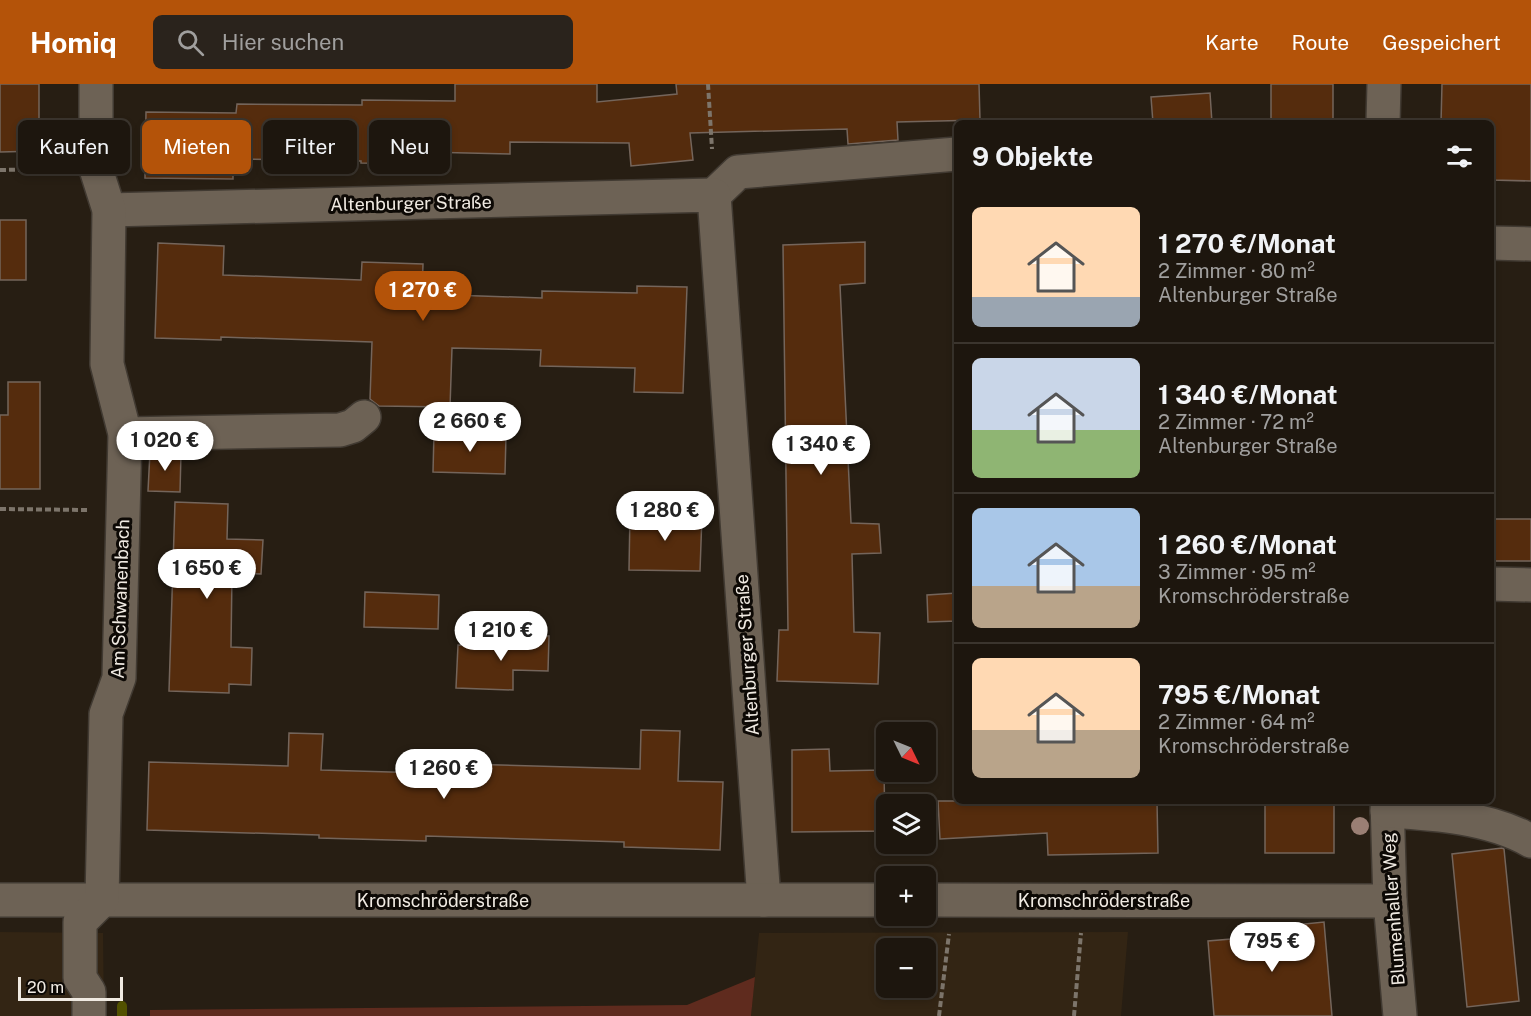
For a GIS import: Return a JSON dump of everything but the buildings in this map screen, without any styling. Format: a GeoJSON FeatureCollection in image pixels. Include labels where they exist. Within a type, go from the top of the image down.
{"type":"FeatureCollection","features":[{"type":"Feature","properties":{"kind":"street","name":"Am Schwanenbach"},"geometry":{"type":"LineString","coordinates":[[96,84],[96,120]]}},
{"type":"Feature","properties":{"kind":"street"},"geometry":{"type":"LineString","coordinates":[[1383,120],[1384,84]]}},
{"type":"Feature","properties":{"kind":"street"},"geometry":{"type":"LineString","coordinates":[[714,195],[738,172],[954,154]]}},
{"type":"Feature","properties":{"kind":"street","name":"Am Schwanenbach"},"geometry":{"type":"LineString","coordinates":[[98,174],[109,210],[107,364],[125,434],[119,678],[106,714],[102,900]]}},
{"type":"Feature","properties":{"kind":"street","name":"Altenburger Straße"},"geometry":{"type":"LineString","coordinates":[[109,210],[714,195],[764,900]]}},
{"type":"Feature","properties":{"kind":"street"},"geometry":{"type":"LineString","coordinates":[[1494,243],[1531,244]]}},
{"type":"Feature","properties":{"kind":"street"},"geometry":{"type":"LineString","coordinates":[[125,434],[340,430],[353,426],[363,417]]}},
{"type":"Feature","properties":{"kind":"street"},"geometry":{"type":"LineString","coordinates":[[1494,584],[1531,585]]}},
{"type":"Feature","properties":{"kind":"street"},"geometry":{"type":"LineString","coordinates":[[1387,806],[1467,819],[1522,836],[1531,841]]}},
{"type":"Feature","properties":{"kind":"street","name":"Blumenhaller Weg"},"geometry":{"type":"LineString","coordinates":[[1387,806],[1390,901],[1400,1016]]}},
{"type":"Feature","properties":{"kind":"street","name":"Kromschröderstraße"},"geometry":{"type":"LineString","coordinates":[[0,900],[876,900]]}},
{"type":"Feature","properties":{"kind":"street"},"geometry":{"type":"LineString","coordinates":[[89,1016],[89,992],[80,978],[80,922],[102,900]]}},
{"type":"Feature","properties":{"kind":"street","name":"Kromschröderstraße"},"geometry":{"type":"LineString","coordinates":[[938,900],[1390,901]]}},
{"type":"Feature","properties":{"kind":"path"},"geometry":{"type":"LineString","coordinates":[[708,84],[714,195]]}},
{"type":"Feature","properties":{"kind":"path"},"geometry":{"type":"LineString","coordinates":[[0,170],[18,170]]}},
{"type":"Feature","properties":{"kind":"path"},"geometry":{"type":"LineString","coordinates":[[0,509],[124,510]]}},
{"type":"Feature","properties":{"kind":"path"},"geometry":{"type":"LineString","coordinates":[[938,900],[949,934],[939,1016]]}},
{"type":"Feature","properties":{"kind":"path"},"geometry":{"type":"LineString","coordinates":[[1074,1016],[1084,900]]}},
{"type":"Feature","properties":{"kind":"shaded area"},"geometry":{"type":"Polygon","coordinates":[[[0,932],[103,933],[104,1016],[0,1016],[0,932]]]}},
{"type":"Feature","properties":{"kind":"shaded area"},"geometry":{"type":"Polygon","coordinates":[[[1128,932],[1121,1016],[751,1016],[759,933],[1128,932]]]}},
{"type":"Feature","properties":{"kind":"shaded area"},"geometry":{"type":"Polygon","coordinates":[[[755,977],[751,1016],[150,1016],[150,1010],[687,1005],[755,977]]]}},
{"type":"Feature","properties":{"kind":"waterway"},"geometry":{"type":"LineString","coordinates":[[122,1006],[122,1016]]}}]}
